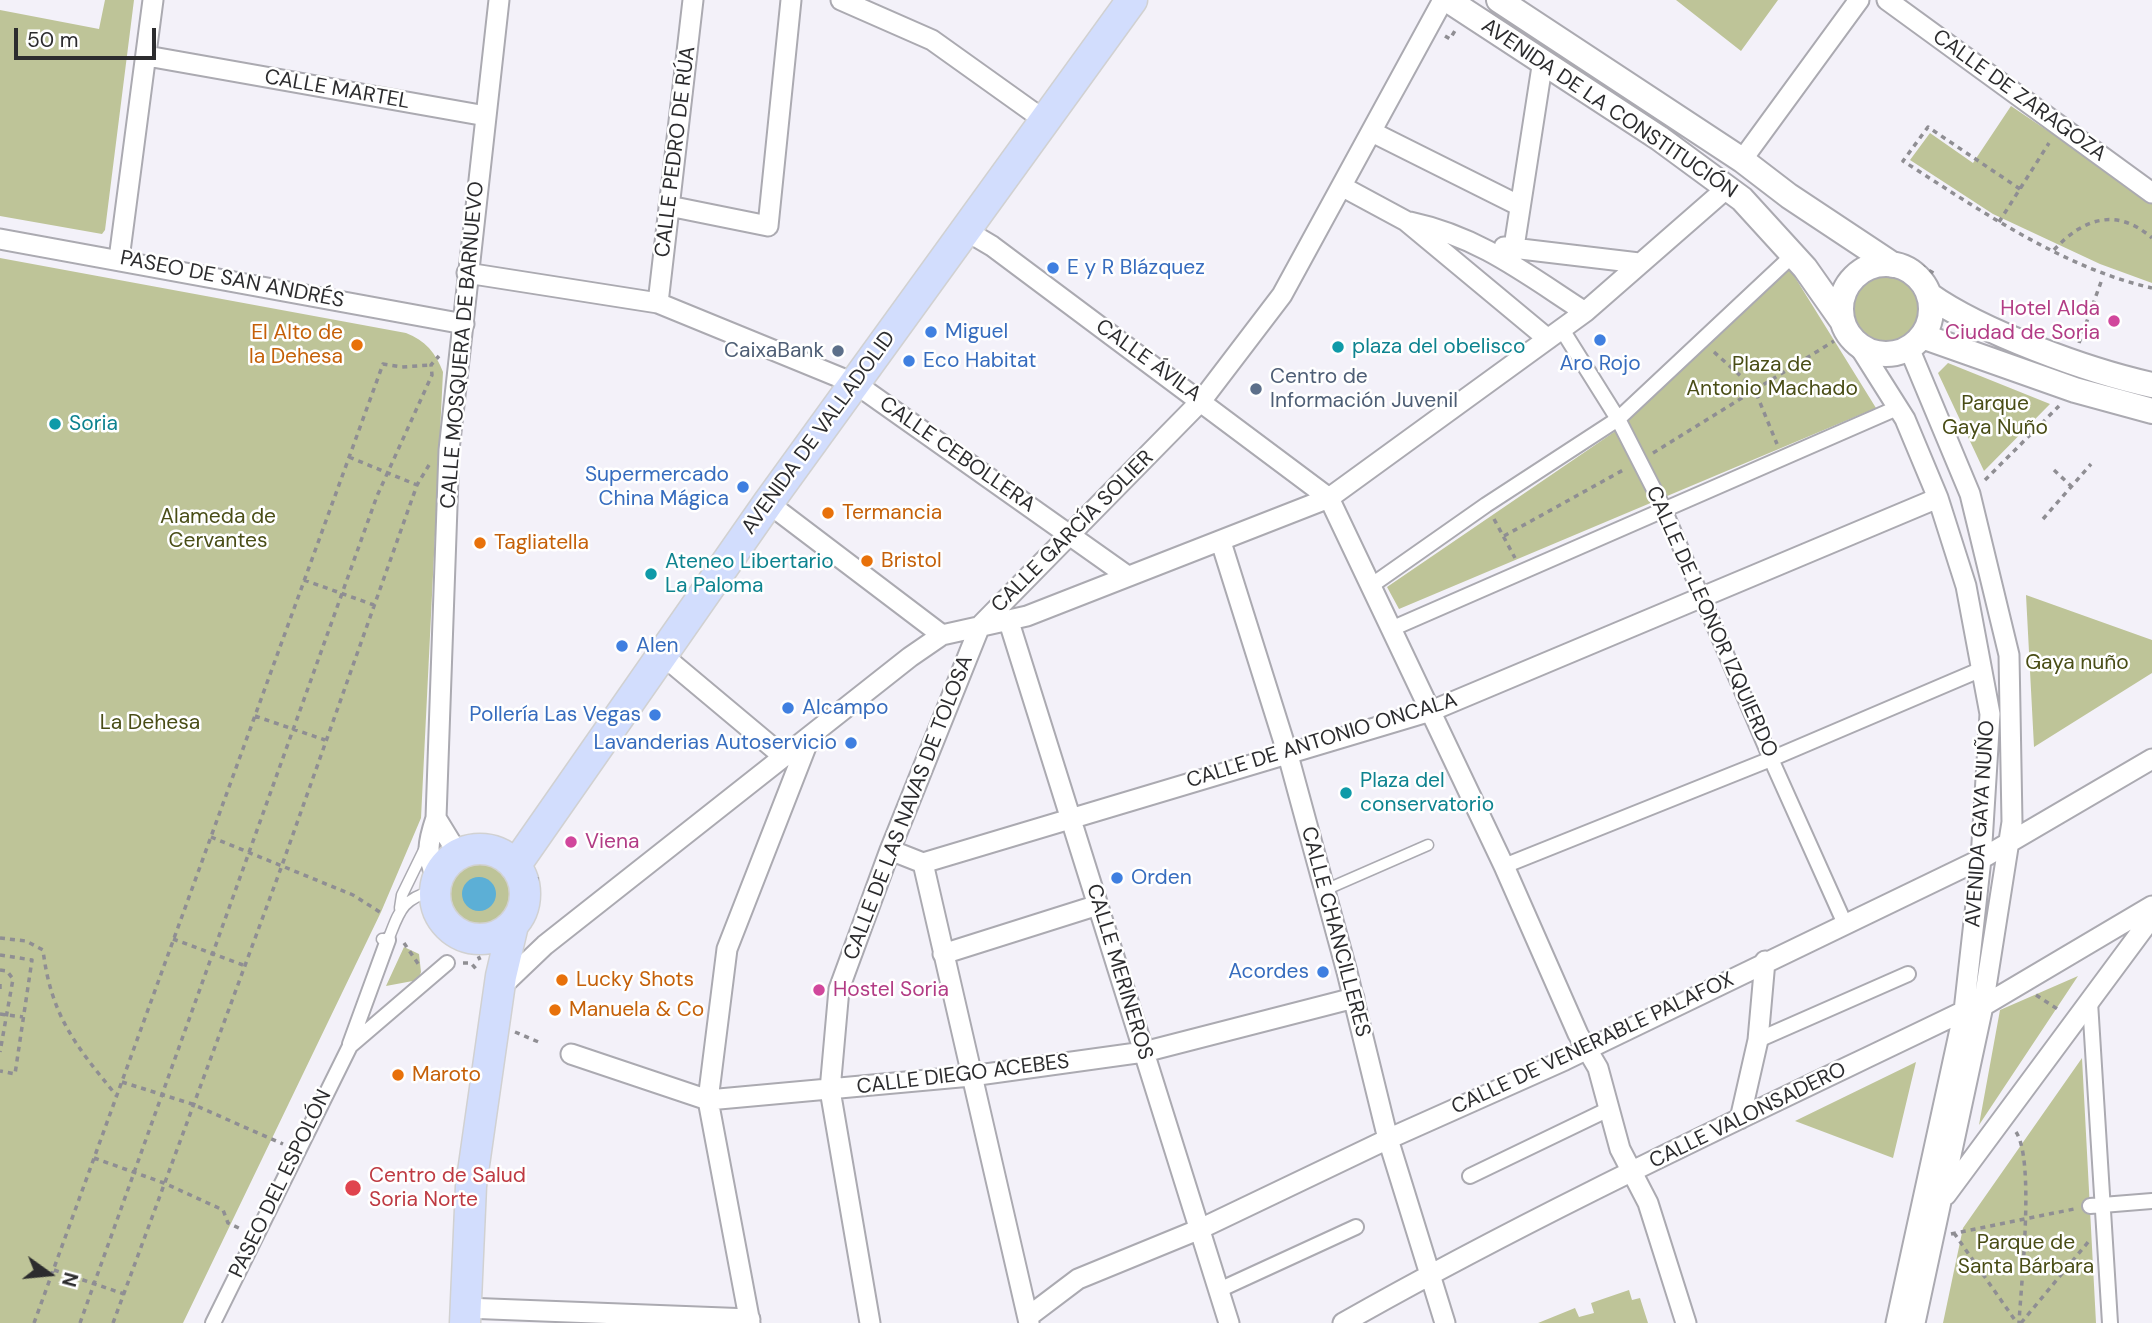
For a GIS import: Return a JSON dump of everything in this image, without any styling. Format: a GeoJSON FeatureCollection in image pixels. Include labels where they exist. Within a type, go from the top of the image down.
{"type":"FeatureCollection","features":[{"type":"Feature","properties":{"kind":"main road","name":"AVENIDA DE VALLADOLID"},"geometry":{"type":"LineString","coordinates":[[515,866],[768,503],[1131,1]]}},
{"type":"Feature","properties":{"kind":"main road"},"geometry":{"type":"LineString","coordinates":[[465,1316],[471,1186],[500,982],[513,925],[522,910],[525,889],[515,866],[491,850],[474,849],[458,855],[446,865],[436,884],[438,911],[447,926],[461,935],[477,940],[497,937],[513,925]]}},
{"type":"Feature","properties":{"kind":"main road"},"geometry":{"type":"LineString","coordinates":[[477,940],[500,982]]}},
{"type":"Feature","properties":{"kind":"street"},"geometry":{"type":"LineString","coordinates":[[119,259],[153,0]]}},
{"type":"Feature","properties":{"kind":"street","name":"CALLE MOSQUERA DE BARNUEVO"},"geometry":{"type":"LineString","coordinates":[[427,844],[436,818],[449,450],[499,0]]}},
{"type":"Feature","properties":{"kind":"street","name":"CALLE PEDRO DE RÚA"},"geometry":{"type":"LineString","coordinates":[[658,303],[693,0]]}},
{"type":"Feature","properties":{"kind":"street"},"geometry":{"type":"LineString","coordinates":[[669,206],[768,226],[791,0]]}},
{"type":"Feature","properties":{"kind":"street"},"geometry":{"type":"LineString","coordinates":[[841,0],[932,40],[1044,121]]}},
{"type":"Feature","properties":{"kind":"street","name":"CALLE GARCÍA SOLIER"},"geometry":{"type":"LineString","coordinates":[[500,982],[910,657],[942,635],[980,626],[1202,400],[1282,295],[1443,0]]}},
{"type":"Feature","properties":{"kind":"street","name":"AVENIDA DE LA CONSTITUCIÓN"},"geometry":{"type":"LineString","coordinates":[[1448,0],[1544,60],[1742,200],[1793,255],[1849,333]]}},
{"type":"Feature","properties":{"kind":"street","name":"AVENIDA DE LA CONSTITUCIÓN"},"geometry":{"type":"LineString","coordinates":[[1499,0],[1742,160],[1789,196],[1892,265]]}},
{"type":"Feature","properties":{"kind":"street"},"geometry":{"type":"LineString","coordinates":[[1742,160],[1859,0]]}},
{"type":"Feature","properties":{"kind":"street","name":"CALLE DE ZARAGOZA"},"geometry":{"type":"LineString","coordinates":[[1886,0],[2152,193]]}},
{"type":"Feature","properties":{"kind":"street","name":"CALLE MARTEL"},"geometry":{"type":"LineString","coordinates":[[147,56],[486,116]]}},
{"type":"Feature","properties":{"kind":"street"},"geometry":{"type":"LineString","coordinates":[[1514,247],[1544,60]]}},
{"type":"Feature","properties":{"kind":"street"},"geometry":{"type":"LineString","coordinates":[[1372,132],[1520,206]]}},
{"type":"Feature","properties":{"kind":"street"},"geometry":{"type":"LineString","coordinates":[[1343,187],[1406,220],[1555,334]]}},
{"type":"Feature","properties":{"kind":"street"},"geometry":{"type":"LineString","coordinates":[[980,626],[1009,622],[1126,575],[1222,542],[1329,498],[1585,312],[1727,188]]}},
{"type":"Feature","properties":{"kind":"street"},"geometry":{"type":"LineString","coordinates":[[1406,220],[1441,228],[1482,245],[1585,312]]}},
{"type":"Feature","properties":{"kind":"street","name":"CALLE ÁVILA"},"geometry":{"type":"LineString","coordinates":[[965,230],[992,246],[1202,400],[1329,498]]}},
{"type":"Feature","properties":{"kind":"street","name":"PASEO DE SAN ANDRÉS"},"geometry":{"type":"LineString","coordinates":[[0,239],[464,324]]}},
{"type":"Feature","properties":{"kind":"street"},"geometry":{"type":"LineString","coordinates":[[1482,245],[1639,263]]}},
{"type":"Feature","properties":{"kind":"street"},"geometry":{"type":"LineString","coordinates":[[1372,585],[1486,505],[1618,419],[1793,255]]}},
{"type":"Feature","properties":{"kind":"street"},"geometry":{"type":"LineString","coordinates":[[2152,385],[2073,361],[1983,326],[1949,309],[1929,295],[1914,274],[1892,265],[1878,265],[1852,280],[1844,293],[1849,333],[1870,351],[1884,354],[1916,342],[2152,411]]}},
{"type":"Feature","properties":{"kind":"street","name":"CALLE CEBOLLERA"},"geometry":{"type":"LineString","coordinates":[[467,273],[658,303],[856,384],[1126,575]]}},
{"type":"Feature","properties":{"kind":"street"},"geometry":{"type":"LineString","coordinates":[[1916,342],[1931,309],[1929,295]]}},
{"type":"Feature","properties":{"kind":"street","name":"AVENIDA GAYA NUÑO"},"geometry":{"type":"LineString","coordinates":[[1849,333],[1905,419],[1938,498],[1966,586],[1990,714],[1981,859],[1964,1011],[1896,1323]]}},
{"type":"Feature","properties":{"kind":"street","name":"CALLE DE LEONOR IZQUIERDO"},"geometry":{"type":"LineString","coordinates":[[1555,334],[1618,419],[1664,509],[1771,760],[1845,924]]}},
{"type":"Feature","properties":{"kind":"street","name":"AVENIDA GAYA NUÑO"},"geometry":{"type":"LineString","coordinates":[[1915,1323],[1983,1006],[2012,822],[2009,655],[1970,494],[1916,342]]}},
{"type":"Feature","properties":{"kind":"street"},"geometry":{"type":"LineString","coordinates":[[1391,629],[1897,408]]}},
{"type":"Feature","properties":{"kind":"street"},"geometry":{"type":"LineString","coordinates":[[1329,498],[1504,866],[1586,1048],[1598,1068],[1620,1149],[1648,1203],[1686,1323]]}},
{"type":"Feature","properties":{"kind":"street","name":"CALLE DE ANTONIO ONCALA"},"geometry":{"type":"LineString","coordinates":[[923,863],[1431,711],[1938,498]]}},
{"type":"Feature","properties":{"kind":"street"},"geometry":{"type":"LineString","coordinates":[[768,503],[942,635]]}},
{"type":"Feature","properties":{"kind":"street","name":"CALLE CHANCILLERES"},"geometry":{"type":"LineString","coordinates":[[1222,542],[1288,755],[1354,998],[1388,1139],[1446,1323]]}},
{"type":"Feature","properties":{"kind":"street","name":"CALLE MERINEROS"},"geometry":{"type":"LineString","coordinates":[[1009,622],[1229,1323]]}},
{"type":"Feature","properties":{"kind":"street","name":"CALLE DE LAS NAVAS DE TOLOSA"},"geometry":{"type":"LineString","coordinates":[[870,1323],[830,1090],[839,989],[890,850],[980,626]]}},
{"type":"Feature","properties":{"kind":"street"},"geometry":{"type":"LineString","coordinates":[[661,654],[784,757]]}},
{"type":"Feature","properties":{"kind":"street"},"geometry":{"type":"LineString","coordinates":[[1504,866],[1771,760],[1982,669]]}},
{"type":"Feature","properties":{"kind":"street"},"geometry":{"type":"LineString","coordinates":[[465,1316],[750,1321],[708,1100],[727,949],[809,737]]}},
{"type":"Feature","properties":{"kind":"street","name":"CALLE DE VENERABLE PALAFOX"},"geometry":{"type":"LineString","coordinates":[[1029,1320],[1078,1279],[1200,1228],[1586,1048],[1981,859],[2152,760]]}},
{"type":"Feature","properties":{"kind":"street"},"geometry":{"type":"LineString","coordinates":[[436,818],[458,855]]}},
{"type":"Feature","properties":{"kind":"street"},"geometry":{"type":"LineString","coordinates":[[427,844],[429,863],[436,884]]}},
{"type":"Feature","properties":{"kind":"street"},"geometry":{"type":"LineString","coordinates":[[890,850],[923,863],[1029,1320]]}},
{"type":"Feature","properties":{"kind":"street"},"geometry":{"type":"LineString","coordinates":[[943,954],[1098,905]]}},
{"type":"Feature","properties":{"kind":"street","name":"CALLE VALONSADERO"},"geometry":{"type":"LineString","coordinates":[[1343,1323],[1430,1273],[1740,1119],[1964,1011],[1983,1006],[2152,906]]}},
{"type":"Feature","properties":{"kind":"street"},"geometry":{"type":"LineString","coordinates":[[1941,1201],[2152,918]]}},
{"type":"Feature","properties":{"kind":"street","name":"PASEO DEL ESPOLÓN"},"geometry":{"type":"LineString","coordinates":[[213,1323],[350,1046],[388,935]]}},
{"type":"Feature","properties":{"kind":"street"},"geometry":{"type":"LineString","coordinates":[[1740,1119],[1758,1040],[1765,961]]}},
{"type":"Feature","properties":{"kind":"street","name":"PASEO DEL ESPOLÓN"},"geometry":{"type":"LineString","coordinates":[[350,1046],[447,963]]}},
{"type":"Feature","properties":{"kind":"street"},"geometry":{"type":"LineString","coordinates":[[1758,1040],[1908,974]]}},
{"type":"Feature","properties":{"kind":"street","name":"CALLE DIEGO ACEBES"},"geometry":{"type":"LineString","coordinates":[[571,1054],[708,1100],[971,1076],[1144,1052],[1354,998]]}},
{"type":"Feature","properties":{"kind":"street"},"geometry":{"type":"LineString","coordinates":[[2090,1002],[2096,1206],[2110,1323]]}},
{"type":"Feature","properties":{"kind":"street"},"geometry":{"type":"LineString","coordinates":[[1470,1176],[1609,1109]]}},
{"type":"Feature","properties":{"kind":"street"},"geometry":{"type":"LineString","coordinates":[[2096,1206],[2152,1202]]}},
{"type":"Feature","properties":{"kind":"street"},"geometry":{"type":"LineString","coordinates":[[1219,1290],[1356,1227]]}},
{"type":"Feature","properties":{"kind":"lane"},"geometry":{"type":"LineString","coordinates":[[388,935],[400,909],[402,895],[427,844]]}},
{"type":"Feature","properties":{"kind":"lane"},"geometry":{"type":"LineString","coordinates":[[1325,890],[1428,845]]}},
{"type":"Feature","properties":{"kind":"lane"},"geometry":{"type":"LineString","coordinates":[[400,909],[436,884]]}},
{"type":"Feature","properties":{"kind":"path"},"geometry":{"type":"LineString","coordinates":[[1998,222],[2060,126]]}},
{"type":"Feature","properties":{"kind":"path"},"geometry":{"type":"LineString","coordinates":[[2020,189],[1928,127],[1903,161],[1998,222],[2099,270],[2152,288]]}},
{"type":"Feature","properties":{"kind":"path"},"geometry":{"type":"LineString","coordinates":[[2054,250],[2072,230],[2089,222],[2116,219],[2143,230],[2152,238]]}},
{"type":"Feature","properties":{"kind":"path"},"geometry":{"type":"LineString","coordinates":[[2073,361],[2101,282]]}},
{"type":"Feature","properties":{"kind":"path"},"geometry":{"type":"LineString","coordinates":[[79,1323],[387,473],[432,375],[431,365],[464,324]]}},
{"type":"Feature","properties":{"kind":"path"},"geometry":{"type":"LineString","coordinates":[[1504,536],[1639,462],[1754,388],[1849,333]]}},
{"type":"Feature","properties":{"kind":"path"},"geometry":{"type":"LineString","coordinates":[[1702,341],[1754,388],[1783,458]]}},
{"type":"Feature","properties":{"kind":"path"},"geometry":{"type":"LineString","coordinates":[[34,1323],[383,364],[402,367],[431,365]]}},
{"type":"Feature","properties":{"kind":"path"},"geometry":{"type":"LineString","coordinates":[[1970,494],[2075,390]]}},
{"type":"Feature","properties":{"kind":"path"},"geometry":{"type":"LineString","coordinates":[[2025,440],[2029,445]]}},
{"type":"Feature","properties":{"kind":"path"},"geometry":{"type":"LineString","coordinates":[[113,1323],[281,868],[417,485],[439,450],[449,450]]}},
{"type":"Feature","properties":{"kind":"path"},"geometry":{"type":"LineString","coordinates":[[349,457],[417,485]]}},
{"type":"Feature","properties":{"kind":"path"},"geometry":{"type":"LineString","coordinates":[[2043,519],[2091,464]]}},
{"type":"Feature","properties":{"kind":"path"},"geometry":{"type":"LineString","coordinates":[[2054,470],[2071,486]]}},
{"type":"Feature","properties":{"kind":"path"},"geometry":{"type":"LineString","coordinates":[[1486,505],[1521,570]]}},
{"type":"Feature","properties":{"kind":"path"},"geometry":{"type":"LineString","coordinates":[[304,580],[374,605]]}},
{"type":"Feature","properties":{"kind":"path"},"geometry":{"type":"LineString","coordinates":[[255,716],[325,740]]}},
{"type":"Feature","properties":{"kind":"path"},"geometry":{"type":"LineString","coordinates":[[211,837],[250,851],[281,868],[301,872],[354,895],[382,912],[388,935],[428,979]]}},
{"type":"Feature","properties":{"kind":"path"},"geometry":{"type":"LineString","coordinates":[[0,938],[26,941],[43,950],[54,1006],[78,1048],[117,1096]]}},
{"type":"Feature","properties":{"kind":"path"},"geometry":{"type":"LineString","coordinates":[[173,939],[243,965]]}},
{"type":"Feature","properties":{"kind":"path"},"geometry":{"type":"LineString","coordinates":[[0,955],[32,960],[15,1074],[0,1072]]}},
{"type":"Feature","properties":{"kind":"path"},"geometry":{"type":"LineString","coordinates":[[0,970],[7,971],[13,979],[0,1052]]}},
{"type":"Feature","properties":{"kind":"path"},"geometry":{"type":"LineString","coordinates":[[2011,989],[2016,1003],[2035,995],[2076,1020]]}},
{"type":"Feature","properties":{"kind":"path"},"geometry":{"type":"LineString","coordinates":[[0,1014],[23,1017]]}},
{"type":"Feature","properties":{"kind":"path"},"geometry":{"type":"LineString","coordinates":[[122,1082],[192,1104],[298,1151]]}},
{"type":"Feature","properties":{"kind":"path"},"geometry":{"type":"LineString","coordinates":[[2005,1115],[2024,1143],[2025,1217],[2019,1323]]}},
{"type":"Feature","properties":{"kind":"path"},"geometry":{"type":"LineString","coordinates":[[94,1158],[164,1183],[223,1210],[228,1223],[256,1236]]}},
{"type":"Feature","properties":{"kind":"path"},"geometry":{"type":"LineString","coordinates":[[1934,1238],[2025,1217],[2096,1206],[2092,1237],[2019,1323]]}},
{"type":"Feature","properties":{"kind":"path"},"geometry":{"type":"LineString","coordinates":[[1954,1233],[2019,1323]]}},
{"type":"Feature","properties":{"kind":"path"},"geometry":{"type":"LineString","coordinates":[[54,1270],[124,1294]]}},
{"type":"Feature","properties":{"kind":"green space"},"geometry":{"type":"Polygon","coordinates":[[[105,0],[134,0],[105,230],[102,234],[0,216],[0,10],[99,29],[105,0]]]}},
{"type":"Feature","properties":{"kind":"green space"},"geometry":{"type":"Polygon","coordinates":[[[1676,0],[1778,0],[1741,51],[1676,0]]]}},
{"type":"Feature","properties":{"kind":"green space"},"geometry":{"type":"Polygon","coordinates":[[[2011,106],[2152,201],[2152,283],[2100,264],[1993,214],[1910,160],[1930,133],[1973,163],[2011,106]]]}},
{"type":"Feature","properties":{"kind":"green space","name":"Alameda de Cervantes"},"geometry":{"type":"Polygon","coordinates":[[[0,258],[406,333],[429,348],[443,372],[421,818],[381,912],[183,1323],[0,1323],[0,258]]]}},
{"type":"Feature","properties":{"kind":"green space","name":"Plaza de Antonio Machado"},"geometry":{"type":"Polygon","coordinates":[[[1788,266],[1876,408],[1399,609],[1387,587],[1620,428],[1788,266]]]}},
{"type":"Feature","properties":{"kind":"green space"},"geometry":{"type":"Polygon","coordinates":[[[1887,276],[1910,286],[1920,309],[1910,332],[1887,342],[1864,332],[1854,309],[1864,286],[1887,276]]]}},
{"type":"Feature","properties":{"kind":"green space","name":"Parque Gaya Nuño"},"geometry":{"type":"Polygon","coordinates":[[[1948,363],[2050,404],[1984,471],[1938,373],[1948,363]]]}},
{"type":"Feature","properties":{"kind":"green space","name":"Gaya nuño"},"geometry":{"type":"Polygon","coordinates":[[[2026,595],[2152,640],[2152,673],[2034,747],[2026,595]]]}},
{"type":"Feature","properties":{"kind":"green space"},"geometry":{"type":"Polygon","coordinates":[[[480,861],[493,864],[503,871],[510,881],[513,894],[510,907],[503,917],[493,924],[480,927],[467,924],[457,917],[450,907],[447,894],[450,881],[457,871],[467,864],[480,861]]]}},
{"type":"Feature","properties":{"kind":"green space"},"geometry":{"type":"Polygon","coordinates":[[[404,947],[419,954],[421,972],[418,980],[386,986],[404,947]]]}},
{"type":"Feature","properties":{"kind":"green space"},"geometry":{"type":"Polygon","coordinates":[[[2078,976],[1979,1125],[2000,1010],[2078,976]]]}},
{"type":"Feature","properties":{"kind":"green space","name":"Parque de Santa Bárbara"},"geometry":{"type":"Polygon","coordinates":[[[2082,1058],[2096,1323],[1943,1323],[1963,1228],[2082,1058]]]}},
{"type":"Feature","properties":{"kind":"green space"},"geometry":{"type":"Polygon","coordinates":[[[1916,1062],[1893,1158],[1795,1121],[1916,1062]]]}},
{"type":"Feature","properties":{"kind":"green space"},"geometry":{"type":"Polygon","coordinates":[[[1629,1290],[1632,1300],[1640,1298],[1648,1323],[1538,1323],[1575,1308],[1579,1317],[1594,1313],[1591,1303],[1629,1290]]]}},
{"type":"Feature","properties":{"kind":"water"},"geometry":{"type":"Polygon","coordinates":[[[479,877],[491,882],[496,894],[491,906],[479,911],[467,906],[462,894],[467,882],[479,877]]]}},
{"type":"Feature","properties":{"kind":"place","name":"E y R Blázquez"},"geometry":{"type":"Point","coordinates":[1053,268]}},
{"type":"Feature","properties":{"kind":"place","name":"Hotel Alda Ciudad de Soria"},"geometry":{"type":"Point","coordinates":[2114,321]}},
{"type":"Feature","properties":{"kind":"place","name":"Miguel"},"geometry":{"type":"Point","coordinates":[931,332]}},
{"type":"Feature","properties":{"kind":"place","name":"Aro Rojo"},"geometry":{"type":"Point","coordinates":[1600,340]}},
{"type":"Feature","properties":{"kind":"place","name":"El Alto de la Dehesa"},"geometry":{"type":"Point","coordinates":[357,345]}},
{"type":"Feature","properties":{"kind":"place","name":"plaza del obelisco"},"geometry":{"type":"Point","coordinates":[1338,347]}},
{"type":"Feature","properties":{"kind":"place","name":"CaixaBank"},"geometry":{"type":"Point","coordinates":[838,351]}},
{"type":"Feature","properties":{"kind":"place","name":"Eco Habitat"},"geometry":{"type":"Point","coordinates":[909,361]}},
{"type":"Feature","properties":{"kind":"place","name":"Centro de Información Juvenil"},"geometry":{"type":"Point","coordinates":[1256,389]}},
{"type":"Feature","properties":{"kind":"place","name":"Soria"},"geometry":{"type":"Point","coordinates":[55,424]}},
{"type":"Feature","properties":{"kind":"place","name":"Supermercado China Mágica"},"geometry":{"type":"Point","coordinates":[743,487]}},
{"type":"Feature","properties":{"kind":"place","name":"Termancia"},"geometry":{"type":"Point","coordinates":[828,513]}},
{"type":"Feature","properties":{"kind":"place","name":"Tagliatella"},"geometry":{"type":"Point","coordinates":[480,543]}},
{"type":"Feature","properties":{"kind":"place","name":"Bristol"},"geometry":{"type":"Point","coordinates":[867,561]}},
{"type":"Feature","properties":{"kind":"place","name":"Ateneo Libertario La Paloma"},"geometry":{"type":"Point","coordinates":[651,574]}},
{"type":"Feature","properties":{"kind":"place","name":"Alen"},"geometry":{"type":"Point","coordinates":[622,646]}},
{"type":"Feature","properties":{"kind":"place","name":"Alcampo"},"geometry":{"type":"Point","coordinates":[788,708]}},
{"type":"Feature","properties":{"kind":"place","name":"Pollería Las Vegas"},"geometry":{"type":"Point","coordinates":[655,715]}},
{"type":"Feature","properties":{"kind":"place","name":"Lavanderias Autoservicio"},"geometry":{"type":"Point","coordinates":[851,743]}},
{"type":"Feature","properties":{"kind":"place","name":"Plaza del conservatorio"},"geometry":{"type":"Point","coordinates":[1346,793]}},
{"type":"Feature","properties":{"kind":"place","name":"Viena"},"geometry":{"type":"Point","coordinates":[571,842]}},
{"type":"Feature","properties":{"kind":"place","name":"Orden"},"geometry":{"type":"Point","coordinates":[1117,878]}},
{"type":"Feature","properties":{"kind":"place","name":"Acordes"},"geometry":{"type":"Point","coordinates":[1323,972]}},
{"type":"Feature","properties":{"kind":"place","name":"Lucky Shots"},"geometry":{"type":"Point","coordinates":[562,980]}},
{"type":"Feature","properties":{"kind":"place","name":"Hostel Soria"},"geometry":{"type":"Point","coordinates":[819,990]}},
{"type":"Feature","properties":{"kind":"place","name":"Manuela & Co"},"geometry":{"type":"Point","coordinates":[555,1010]}},
{"type":"Feature","properties":{"kind":"place","name":"Maroto"},"geometry":{"type":"Point","coordinates":[398,1075]}},
{"type":"Feature","properties":{"kind":"place","name":"Centro de Salud Soria Norte"},"geometry":{"type":"Point","coordinates":[353,1188]}},
{"type":"Feature","properties":{"kind":"park label","name":"La Dehesa"},"geometry":{"type":"Point","coordinates":[150,723]}}]}
